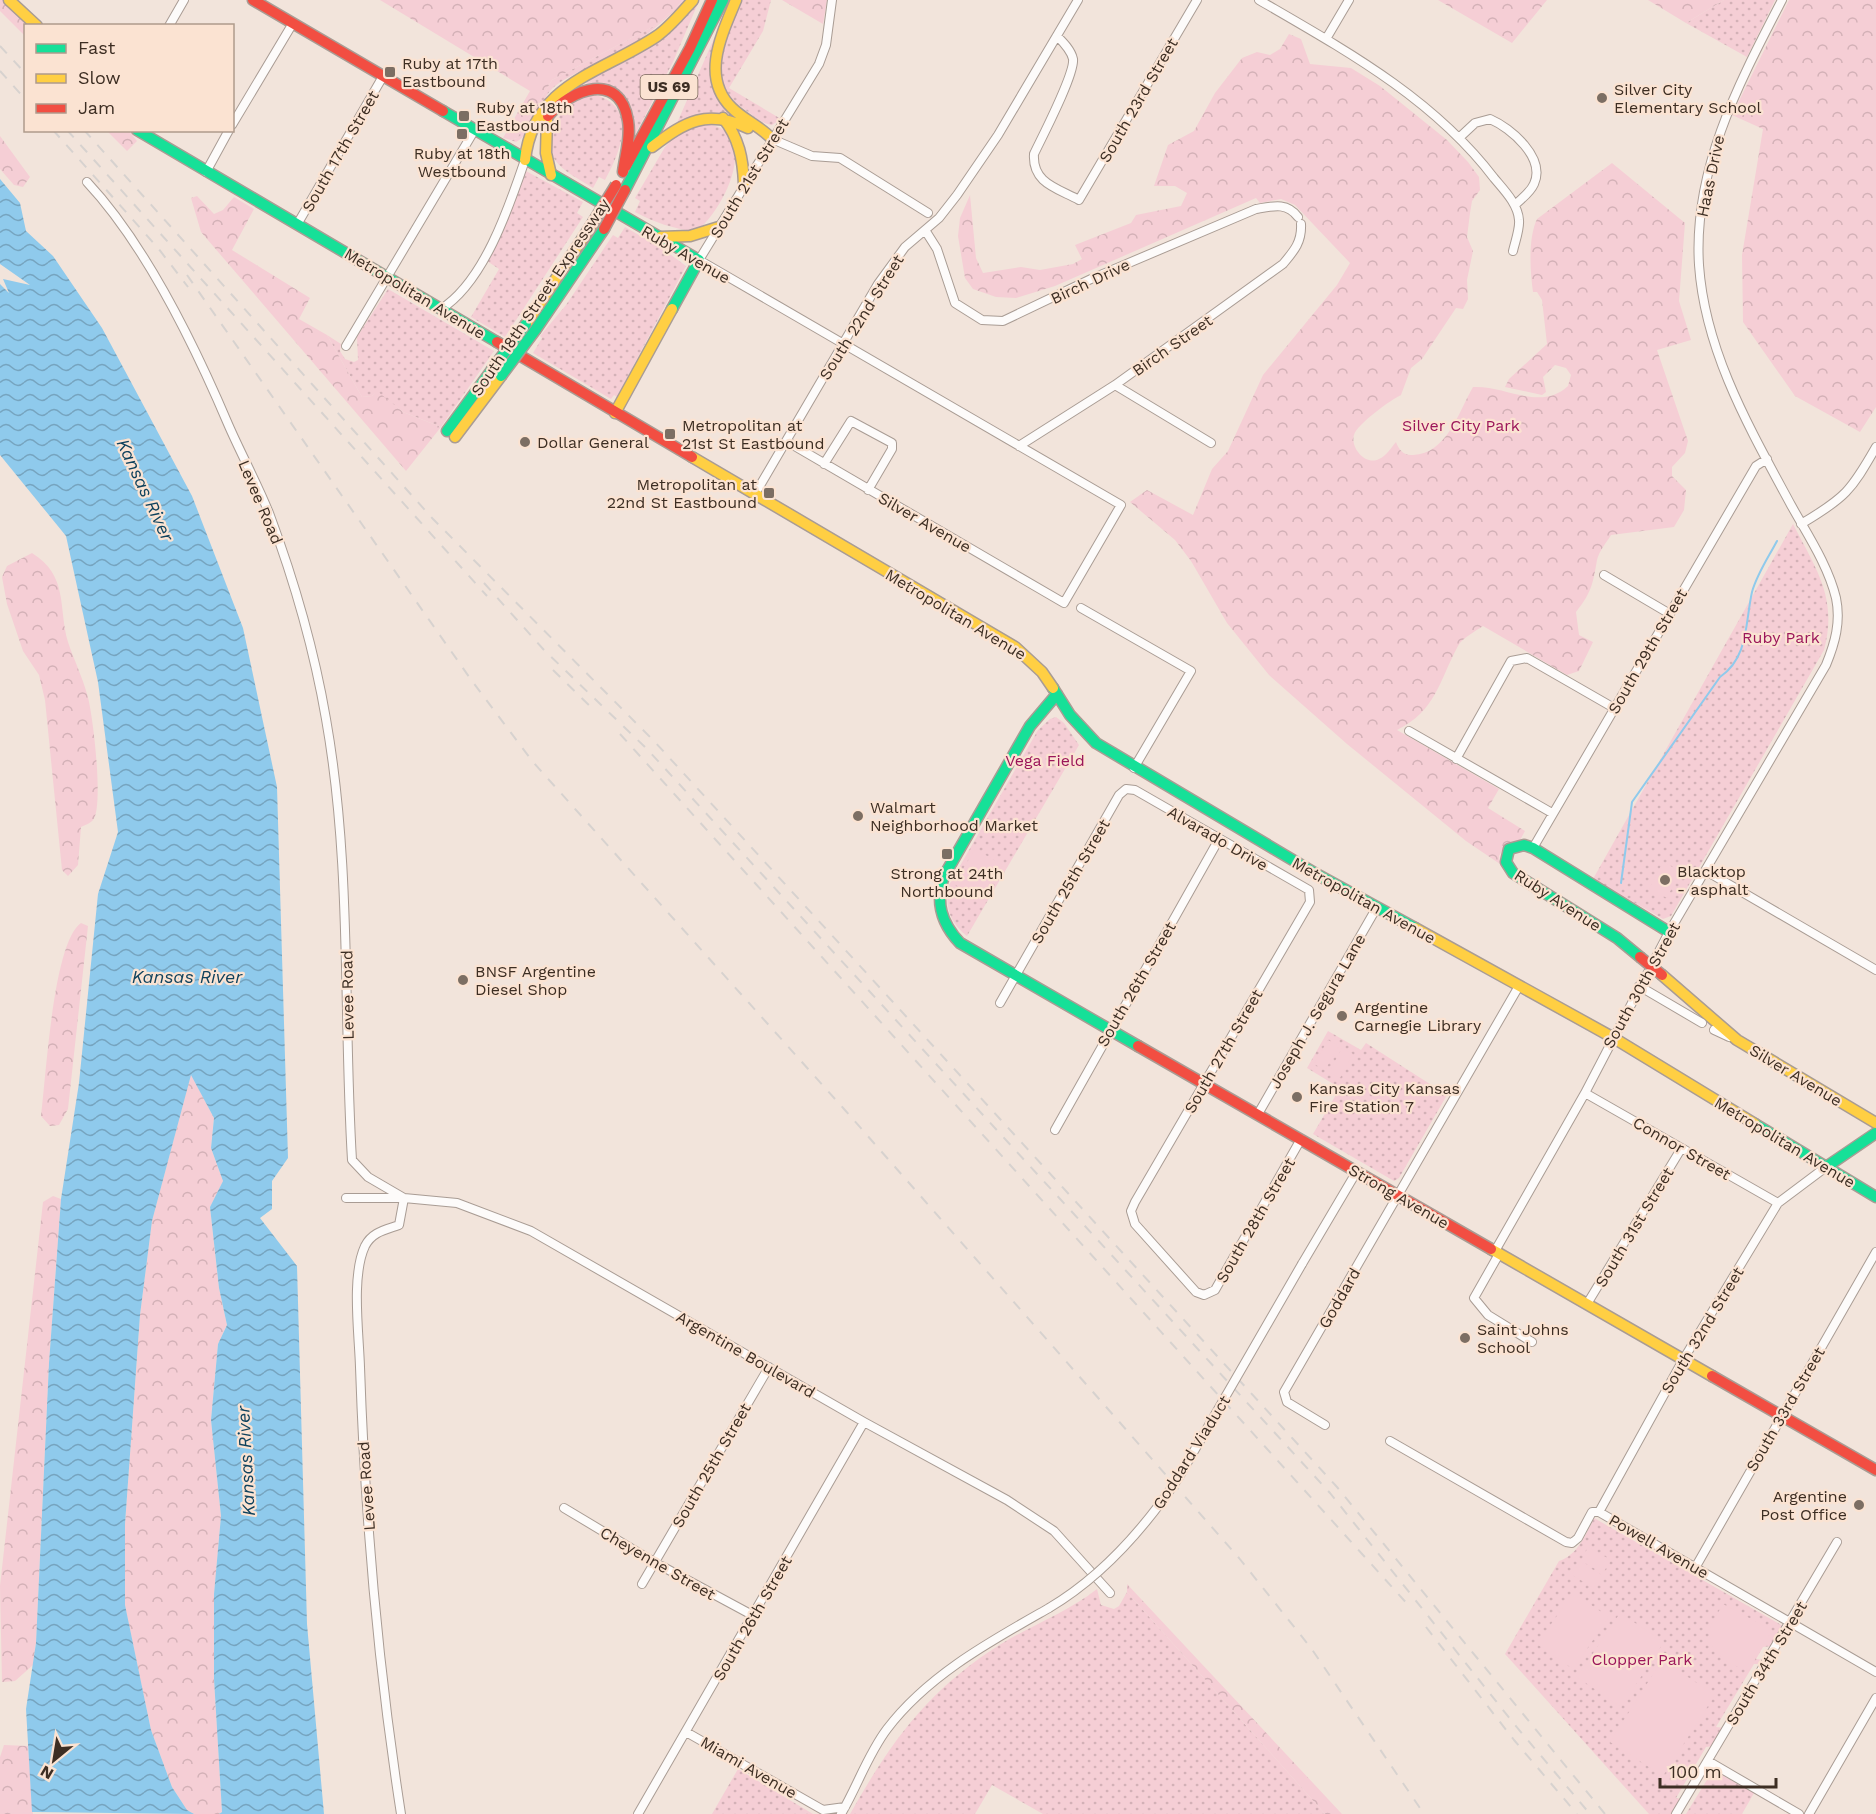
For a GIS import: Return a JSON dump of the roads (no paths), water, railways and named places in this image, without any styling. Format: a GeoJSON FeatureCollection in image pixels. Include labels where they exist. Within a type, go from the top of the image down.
{"type":"FeatureCollection","features":[{"type":"Feature","properties":{"kind":"main road"},"geometry":{"type":"LineString","coordinates":[[9,0],[35,24]]}},
{"type":"Feature","properties":{"kind":"main road"},"geometry":{"type":"LineString","coordinates":[[525,160],[526,143],[545,105],[555,95],[658,35],[693,0]]}},
{"type":"Feature","properties":{"kind":"main road","name":"South 18th Street Expressway"},"geometry":{"type":"LineString","coordinates":[[451,434],[496,374],[536,329],[604,229],[620,188],[623,172],[690,48],[712,0]]}},
{"type":"Feature","properties":{"kind":"main road","name":"South 18th Street Expressway"},"geometry":{"type":"LineString","coordinates":[[496,374],[592,224],[646,152],[723,0]]}},
{"type":"Feature","properties":{"kind":"main road"},"geometry":{"type":"LineString","coordinates":[[736,0],[715,60],[718,88],[730,107],[763,128],[772,139]]}},
{"type":"Feature","properties":{"kind":"main road","name":"Ruby Avenue"},"geometry":{"type":"LineString","coordinates":[[256,1],[382,78],[699,260]]}},
{"type":"Feature","properties":{"kind":"main road"},"geometry":{"type":"LineString","coordinates":[[525,160],[555,107],[580,89],[604,90],[615,96],[626,112],[628,123],[623,172]]}},
{"type":"Feature","properties":{"kind":"main road"},"geometry":{"type":"LineString","coordinates":[[547,118],[546,153],[551,175]]}},
{"type":"Feature","properties":{"kind":"main road"},"geometry":{"type":"LineString","coordinates":[[646,152],[673,130],[697,118],[723,118],[772,139]]}},
{"type":"Feature","properties":{"kind":"main road"},"geometry":{"type":"LineString","coordinates":[[723,118],[733,129],[740,144],[744,184]]}},
{"type":"Feature","properties":{"kind":"main road","name":"Metropolitan Avenue"},"geometry":{"type":"LineString","coordinates":[[140,132],[1016,647],[1042,672],[1096,743],[1134,768],[1377,907],[1612,1037],[1876,1197]]}},
{"type":"Feature","properties":{"kind":"main road"},"geometry":{"type":"LineString","coordinates":[[656,237],[690,236],[719,227]]}},
{"type":"Feature","properties":{"kind":"main road","name":"South 21st Street"},"geometry":{"type":"LineString","coordinates":[[615,413],[699,260]]}},
{"type":"Feature","properties":{"kind":"main road","name":"Strong Avenue"},"geometry":{"type":"LineString","coordinates":[[1057,694],[1026,732],[939,886],[938,906],[943,922],[960,943],[1876,1470]]}},
{"type":"Feature","properties":{"kind":"main road","name":"Ruby Avenue"},"geometry":{"type":"LineString","coordinates":[[1669,932],[1533,848],[1524,845],[1509,849],[1505,857],[1507,866],[1514,873],[1617,938],[1737,1040]]}},
{"type":"Feature","properties":{"kind":"main road","name":"Silver Avenue"},"geometry":{"type":"LineString","coordinates":[[1737,1040],[1876,1123]]}},
{"type":"Feature","properties":{"kind":"main road"},"geometry":{"type":"LineString","coordinates":[[1862,1115],[1876,1115]]}},
{"type":"Feature","properties":{"kind":"main road"},"geometry":{"type":"LineString","coordinates":[[1826,1167],[1876,1133]]}},
{"type":"Feature","properties":{"kind":"street"},"geometry":{"type":"LineString","coordinates":[[170,24],[184,0]]}},
{"type":"Feature","properties":{"kind":"street","name":"South 21st Street"},"geometry":{"type":"LineString","coordinates":[[699,260],[824,54],[832,0]]}},
{"type":"Feature","properties":{"kind":"street","name":"South 22nd Street"},"geometry":{"type":"LineString","coordinates":[[755,494],[878,284],[905,246],[939,218],[971,175],[1078,0]]}},
{"type":"Feature","properties":{"kind":"street","name":"South 23rd Street"},"geometry":{"type":"LineString","coordinates":[[1057,36],[1065,44],[1073,60],[1069,77],[1034,154],[1033,166],[1038,177],[1079,200],[1197,0]]}},
{"type":"Feature","properties":{"kind":"street"},"geometry":{"type":"LineString","coordinates":[[1259,0],[1388,79],[1460,137],[1515,205],[1520,221],[1513,251]]}},
{"type":"Feature","properties":{"kind":"street"},"geometry":{"type":"LineString","coordinates":[[1326,39],[1349,0]]}},
{"type":"Feature","properties":{"kind":"street","name":"Haas Drive"},"geometry":{"type":"LineString","coordinates":[[1782,0],[1718,134],[1709,167],[1699,230],[1703,296],[1718,357],[1801,524]]}},
{"type":"Feature","properties":{"kind":"street"},"geometry":{"type":"LineString","coordinates":[[234,122],[293,23]]}},
{"type":"Feature","properties":{"kind":"street","name":"South 17th Street"},"geometry":{"type":"LineString","coordinates":[[298,224],[382,78]]}},
{"type":"Feature","properties":{"kind":"street"},"geometry":{"type":"LineString","coordinates":[[1460,137],[1475,123],[1490,119],[1503,124],[1526,147],[1536,167],[1536,176],[1529,192],[1515,205]]}},
{"type":"Feature","properties":{"kind":"street"},"geometry":{"type":"LineString","coordinates":[[346,346],[474,131]]}},
{"type":"Feature","properties":{"kind":"street"},"geometry":{"type":"LineString","coordinates":[[206,172],[229,132]]}},
{"type":"Feature","properties":{"kind":"street"},"geometry":{"type":"LineString","coordinates":[[772,139],[812,156],[840,158],[928,213]]}},
{"type":"Feature","properties":{"kind":"street"},"geometry":{"type":"LineString","coordinates":[[441,309],[452,302],[470,282],[492,242],[525,160]]}},
{"type":"Feature","properties":{"kind":"street","name":"Levee Road"},"geometry":{"type":"LineString","coordinates":[[87,182],[107,203],[142,258],[209,379],[249,473],[268,510],[296,595],[326,720],[344,887],[352,1160],[368,1177],[404,1198],[399,1225],[374,1233],[365,1245],[358,1290],[362,1423],[371,1559],[389,1733],[401,1814]]}},
{"type":"Feature","properties":{"kind":"street","name":"Birch Drive"},"geometry":{"type":"LineString","coordinates":[[924,230],[937,249],[956,303],[982,320],[1003,321],[1092,279],[1256,209],[1277,205],[1289,208],[1300,221]]}},
{"type":"Feature","properties":{"kind":"street","name":"Birch Street"},"geometry":{"type":"LineString","coordinates":[[1019,446],[1114,385],[1283,264],[1297,248],[1302,235],[1300,221]]}},
{"type":"Feature","properties":{"kind":"street","name":"Ruby Avenue"},"geometry":{"type":"LineString","coordinates":[[699,260],[1121,505],[1064,603]]}},
{"type":"Feature","properties":{"kind":"street"},"geometry":{"type":"LineString","coordinates":[[1114,385],[1211,443]]}},
{"type":"Feature","properties":{"kind":"street"},"geometry":{"type":"LineString","coordinates":[[824,464],[848,423],[855,421],[893,445],[868,490]]}},
{"type":"Feature","properties":{"kind":"street","name":"Silver Avenue"},"geometry":{"type":"LineString","coordinates":[[786,441],[1064,603]]}},
{"type":"Feature","properties":{"kind":"street"},"geometry":{"type":"LineString","coordinates":[[1801,524],[1837,503],[1848,493],[1876,447]]}},
{"type":"Feature","properties":{"kind":"street","name":"South 29th Street"},"geometry":{"type":"LineString","coordinates":[[1533,848],[1756,466],[1767,459]]}},
{"type":"Feature","properties":{"kind":"street","name":"South 30th Street"},"geometry":{"type":"LineString","coordinates":[[1532,1342],[1488,1315],[1474,1298],[1585,1093],[1639,986],[1826,664],[1833,646],[1838,617],[1836,598],[1826,569],[1801,524]]}},
{"type":"Feature","properties":{"kind":"street"},"geometry":{"type":"LineString","coordinates":[[1604,575],[1670,614]]}},
{"type":"Feature","properties":{"kind":"street"},"geometry":{"type":"LineString","coordinates":[[1081,608],[1191,671],[1134,768]]}},
{"type":"Feature","properties":{"kind":"street"},"geometry":{"type":"LineString","coordinates":[[1456,759],[1511,661],[1527,658],[1614,708]]}},
{"type":"Feature","properties":{"kind":"street"},"geometry":{"type":"LineString","coordinates":[[1409,731],[1552,813]]}},
{"type":"Feature","properties":{"kind":"street","name":"Alvarado Drive"},"geometry":{"type":"LineString","coordinates":[[1126,789],[1135,790],[1309,890]]}},
{"type":"Feature","properties":{"kind":"street","name":"South 25th Street"},"geometry":{"type":"LineString","coordinates":[[1000,1002],[1119,795],[1126,789]]}},
{"type":"Feature","properties":{"kind":"street","name":"South 26th Street"},"geometry":{"type":"LineString","coordinates":[[1055,1130],[1219,839]]}},
{"type":"Feature","properties":{"kind":"street"},"geometry":{"type":"LineString","coordinates":[[1706,871],[1876,970]]}},
{"type":"Feature","properties":{"kind":"street","name":"South 27th Street"},"geometry":{"type":"LineString","coordinates":[[1204,1295],[1196,1292],[1135,1224],[1131,1211],[1310,902],[1309,890]]}},
{"type":"Feature","properties":{"kind":"street","name":"Joseph J. Segura Lane"},"geometry":{"type":"LineString","coordinates":[[1257,1114],[1377,907]]}},
{"type":"Feature","properties":{"kind":"street"},"geometry":{"type":"LineString","coordinates":[[1399,1195],[1519,986]]}},
{"type":"Feature","properties":{"kind":"street"},"geometry":{"type":"LineString","coordinates":[[1639,986],[1702,1023]]}},
{"type":"Feature","properties":{"kind":"street","name":"Silver Avenue"},"geometry":{"type":"LineString","coordinates":[[1714,1030],[1737,1040]]}},
{"type":"Feature","properties":{"kind":"street","name":"Connor Street"},"geometry":{"type":"LineString","coordinates":[[1585,1093],[1778,1203]]}},
{"type":"Feature","properties":{"kind":"street","name":"South 28th Street"},"geometry":{"type":"LineString","coordinates":[[1204,1295],[1215,1290],[1301,1139]]}},
{"type":"Feature","properties":{"kind":"street","name":"South 31st Street"},"geometry":{"type":"LineString","coordinates":[[1587,1305],[1681,1149]]}},
{"type":"Feature","properties":{"kind":"street","name":"South 32nd Street"},"geometry":{"type":"LineString","coordinates":[[1599,1512],[1683,1360],[1778,1203],[1826,1167]]}},
{"type":"Feature","properties":{"kind":"street","name":"Goddard Viaduct"},"geometry":{"type":"LineString","coordinates":[[843,1811],[886,1731],[912,1699],[984,1645],[1079,1590],[1129,1541],[1161,1504],[1179,1477],[1357,1171]]}},
{"type":"Feature","properties":{"kind":"street","name":"Goddard"},"geometry":{"type":"LineString","coordinates":[[1325,1425],[1287,1402],[1284,1392],[1399,1195]]}},
{"type":"Feature","properties":{"kind":"street","name":"Argentine Boulevard"},"geometry":{"type":"LineString","coordinates":[[346,1198],[404,1198],[457,1203],[531,1231],[864,1422],[1007,1500],[1054,1531],[1110,1593]]}},
{"type":"Feature","properties":{"kind":"street","name":"South 33rd Street"},"geometry":{"type":"LineString","coordinates":[[1695,1568],[1876,1252]]}},
{"type":"Feature","properties":{"kind":"street","name":"South 25th Street"},"geometry":{"type":"LineString","coordinates":[[642,1584],[769,1367]]}},
{"type":"Feature","properties":{"kind":"street","name":"South 26th Street"},"geometry":{"type":"LineString","coordinates":[[638,1814],[864,1422]]}},
{"type":"Feature","properties":{"kind":"street","name":"Powell Avenue"},"geometry":{"type":"LineString","coordinates":[[1390,1441],[1566,1542],[1572,1543],[1578,1538],[1592,1512],[1599,1512],[1876,1672]]}},
{"type":"Feature","properties":{"kind":"street","name":"Cheyenne Street"},"geometry":{"type":"LineString","coordinates":[[564,1508],[654,1562],[754,1616]]}},
{"type":"Feature","properties":{"kind":"street","name":"South 34th Street"},"geometry":{"type":"LineString","coordinates":[[1676,1814],[1837,1542]]}},
{"type":"Feature","properties":{"kind":"street"},"geometry":{"type":"LineString","coordinates":[[1809,1814],[1876,1698]]}},
{"type":"Feature","properties":{"kind":"street","name":"Miami Avenue"},"geometry":{"type":"LineString","coordinates":[[686,1732],[823,1810],[843,1811]]}},
{"type":"Feature","properties":{"kind":"street"},"geometry":{"type":"LineString","coordinates":[[1708,1761],[1799,1814]]}},
{"type":"Feature","properties":{"kind":"water","name":"Kansas River"},"geometry":{"type":"Polygon","coordinates":[[[0,179],[20,203],[26,231],[53,256],[102,328],[192,496],[243,628],[277,787],[288,1158],[272,1181],[272,1209],[260,1218],[297,1266],[307,1624],[324,1814],[219,1814],[222,1812],[214,1679],[214,1594],[221,1516],[211,1420],[218,1344],[227,1325],[219,1288],[210,1207],[223,1181],[211,1148],[214,1118],[191,1075],[152,1221],[140,1315],[125,1524],[125,1605],[151,1730],[172,1787],[187,1810],[194,1814],[32,1812],[26,1709],[36,1643],[49,1363],[61,1199],[79,1083],[98,894],[118,832],[98,682],[66,536],[0,455],[0,284],[9,293],[3,279],[30,285],[0,264],[0,179]]]}},
{"type":"Feature","properties":{"kind":"waterway"},"geometry":{"type":"LineString","coordinates":[[1621,883],[1632,802],[1720,677],[1736,660],[1744,639],[1754,585],[1777,541]]}},
{"type":"Feature","properties":{"kind":"railway"},"geometry":{"type":"LineString","coordinates":[[0,46],[24,72]]}},
{"type":"Feature","properties":{"kind":"railway"},"geometry":{"type":"LineString","coordinates":[[0,71],[24,98]]}},
{"type":"Feature","properties":{"kind":"railway"},"geometry":{"type":"LineString","coordinates":[[55,132],[158,248],[188,287]]}},
{"type":"Feature","properties":{"kind":"railway"},"geometry":{"type":"LineString","coordinates":[[69,132],[487,596]]}},
{"type":"Feature","properties":{"kind":"railway"},"geometry":{"type":"LineString","coordinates":[[86,132],[433,519],[654,741],[1337,1487],[1605,1814]]}},
{"type":"Feature","properties":{"kind":"railway"},"geometry":{"type":"LineString","coordinates":[[187,275],[472,681],[533,762],[844,1109],[1239,1558],[1311,1648],[1424,1814]]}},
{"type":"Feature","properties":{"kind":"railway"},"geometry":{"type":"LineString","coordinates":[[484,583],[544,650],[647,749],[1330,1493],[1515,1725],[1590,1814]]}},
{"type":"Feature","properties":{"kind":"railway"},"geometry":{"type":"LineString","coordinates":[[553,670],[594,710]]}},
{"type":"Feature","properties":{"kind":"railway"},"geometry":{"type":"LineString","coordinates":[[620,734],[1411,1608]]}},
{"type":"Feature","properties":{"kind":"railway"},"geometry":{"type":"LineString","coordinates":[[1426,1627],[1514,1740],[1577,1814]]}},
{"type":"Feature","properties":{"kind":"place","name":"Ruby at 17th Eastbound"},"geometry":{"type":"Point","coordinates":[390,72]}},
{"type":"Feature","properties":{"kind":"place","name":"Silver City Elementary School"},"geometry":{"type":"Point","coordinates":[1602,98]}},
{"type":"Feature","properties":{"kind":"place","name":"Ruby at 18th Eastbound"},"geometry":{"type":"Point","coordinates":[464,116]}},
{"type":"Feature","properties":{"kind":"place","name":"Ruby at 18th Westbound"},"geometry":{"type":"Point","coordinates":[462,134]}},
{"type":"Feature","properties":{"kind":"place","name":"Metropolitan at 21st St Eastbound"},"geometry":{"type":"Point","coordinates":[670,434]}},
{"type":"Feature","properties":{"kind":"place","name":"Dollar General"},"geometry":{"type":"Point","coordinates":[525,442]}},
{"type":"Feature","properties":{"kind":"place","name":"Metropolitan at 22nd St Eastbound"},"geometry":{"type":"Point","coordinates":[769,493]}},
{"type":"Feature","properties":{"kind":"place","name":"Walmart Neighborhood Market"},"geometry":{"type":"Point","coordinates":[858,816]}},
{"type":"Feature","properties":{"kind":"place","name":"Strong at 24th Northbound"},"geometry":{"type":"Point","coordinates":[947,854]}},
{"type":"Feature","properties":{"kind":"place","name":"Blacktop - asphalt"},"geometry":{"type":"Point","coordinates":[1665,880]}},
{"type":"Feature","properties":{"kind":"place","name":"BNSF Argentine Diesel Shop"},"geometry":{"type":"Point","coordinates":[463,980]}},
{"type":"Feature","properties":{"kind":"place","name":"Argentine Carnegie Library"},"geometry":{"type":"Point","coordinates":[1342,1016]}},
{"type":"Feature","properties":{"kind":"place","name":"Kansas City Kansas Fire Station 7"},"geometry":{"type":"Point","coordinates":[1297,1097]}},
{"type":"Feature","properties":{"kind":"place","name":"Saint Johns School"},"geometry":{"type":"Point","coordinates":[1465,1338]}},
{"type":"Feature","properties":{"kind":"place","name":"Argentine Post Office"},"geometry":{"type":"Point","coordinates":[1859,1505]}},
{"type":"Feature","properties":{"kind":"park label","name":"Silver City Park"},"geometry":{"type":"Point","coordinates":[1461,425]}},
{"type":"Feature","properties":{"kind":"park label","name":"Ruby Park"},"geometry":{"type":"Point","coordinates":[1781,637]}},
{"type":"Feature","properties":{"kind":"park label","name":"Vega Field"},"geometry":{"type":"Point","coordinates":[1045,760]}},
{"type":"Feature","properties":{"kind":"park label","name":"Clopper Park"},"geometry":{"type":"Point","coordinates":[1642,1659]}}]}
